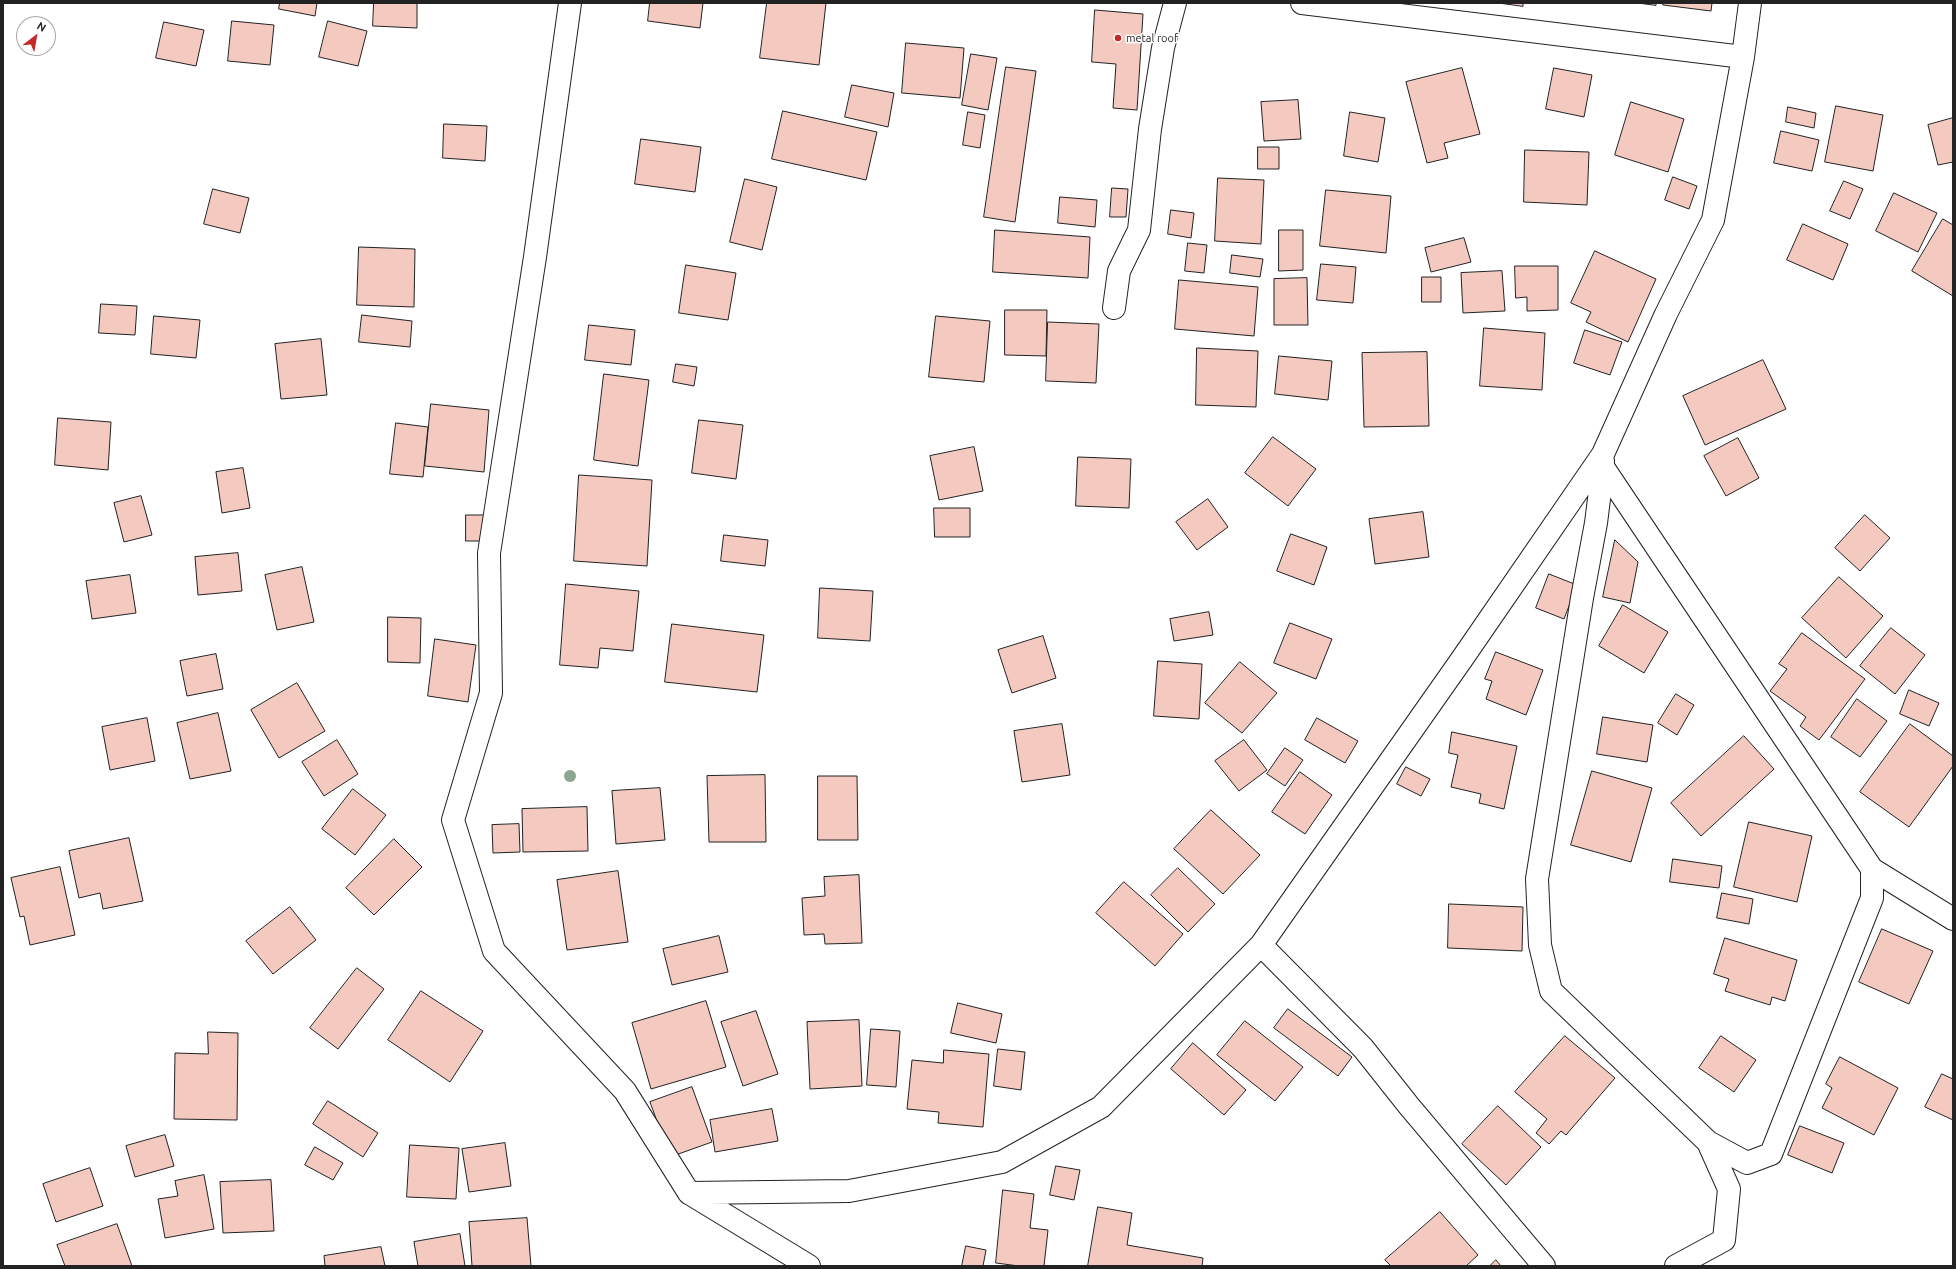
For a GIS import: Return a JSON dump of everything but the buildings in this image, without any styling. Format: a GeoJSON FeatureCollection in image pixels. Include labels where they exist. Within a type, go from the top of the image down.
{"type":"FeatureCollection","features":[{"type":"Feature","properties":{"kind":"street"},"geometry":{"type":"LineString","coordinates":[[570,3],[535,257],[489,553],[491,693],[453,820],[494,950],[625,1091],[689,1194],[809,1266]]}},
{"type":"Feature","properties":{"kind":"street"},"geometry":{"type":"LineString","coordinates":[[1114,308],[1119,271],[1139,230],[1150,130],[1163,48],[1175,3]]}},
{"type":"Feature","properties":{"kind":"street"},"geometry":{"type":"LineString","coordinates":[[1302,3],[1744,57]]}},
{"type":"Feature","properties":{"kind":"street"},"geometry":{"type":"LineString","coordinates":[[689,1194],[849,1191],[1002,1162],[1101,1107],[1261,945],[1603,461],[1666,314],[1713,220],[1744,57],[1750,3]]}},
{"type":"Feature","properties":{"kind":"street"},"geometry":{"type":"LineString","coordinates":[[1603,461],[1872,869],[1953,919]]}},
{"type":"Feature","properties":{"kind":"street"},"geometry":{"type":"LineString","coordinates":[[1603,461],[1596,522],[1582,598],[1537,879],[1540,945],[1551,991],[1708,1142],[1747,1163],[1771,1154],[1872,898],[1872,869]]}},
{"type":"Feature","properties":{"kind":"street"},"geometry":{"type":"LineString","coordinates":[[1261,945],[1363,1048],[1409,1106],[1544,1266]]}},
{"type":"Feature","properties":{"kind":"street"},"geometry":{"type":"LineString","coordinates":[[1676,1266],[1724,1240],[1729,1189],[1708,1142]]}},
{"type":"Feature","properties":{"kind":"place","name":"metal roof"},"geometry":{"type":"Point","coordinates":[1118,38]}}]}
